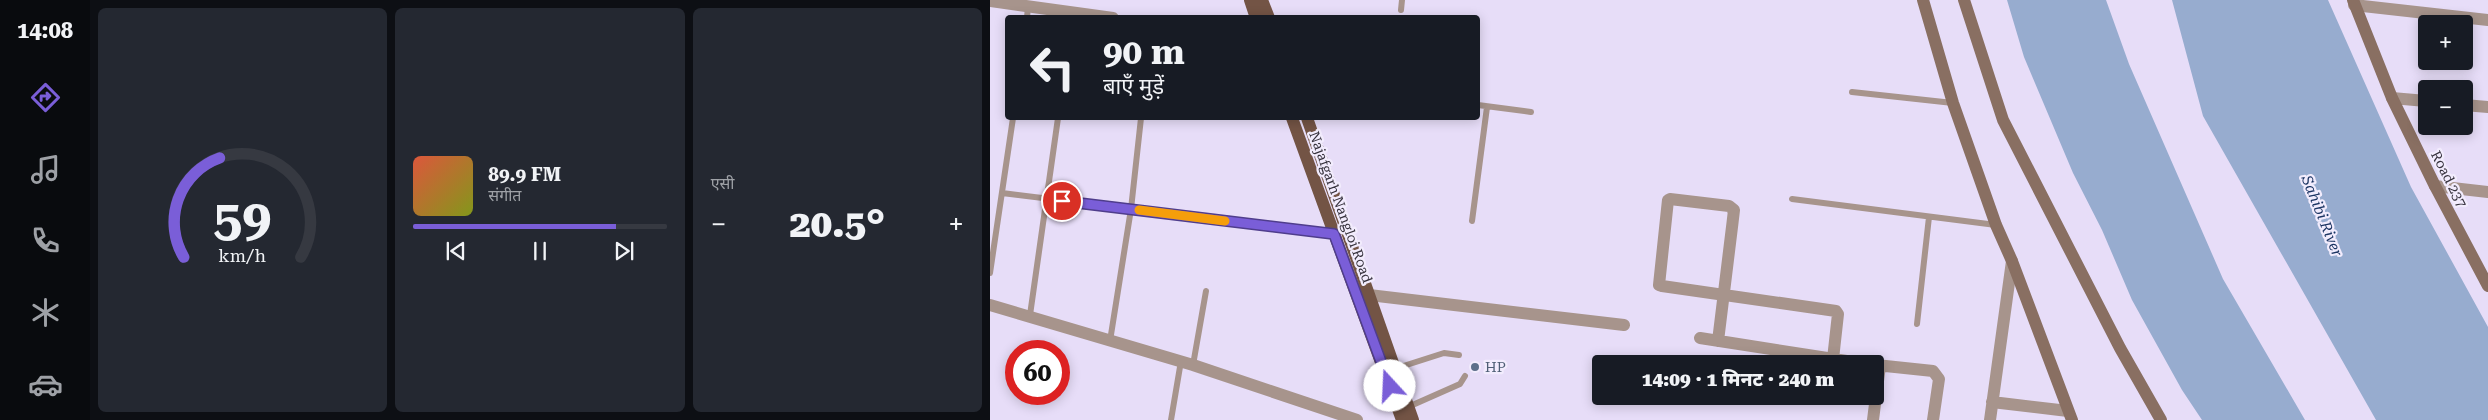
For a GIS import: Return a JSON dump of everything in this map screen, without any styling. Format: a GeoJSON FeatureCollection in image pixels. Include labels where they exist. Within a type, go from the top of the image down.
{"type":"FeatureCollection","features":[{"type":"Feature","properties":{"kind":"main road"},"geometry":{"type":"LineString","coordinates":[[1250,0],[1255,15]]}},
{"type":"Feature","properties":{"kind":"main road"},"geometry":{"type":"LineString","coordinates":[[1262,0],[1268,15]]}},
{"type":"Feature","properties":{"kind":"main road","name":"Najafgarh Nangloi Road"},"geometry":{"type":"LineString","coordinates":[[1293,120],[1402,420]]}},
{"type":"Feature","properties":{"kind":"main road"},"geometry":{"type":"LineString","coordinates":[[1308,120],[1394,369],[1414,420]]}},
{"type":"Feature","properties":{"kind":"street"},"geometry":{"type":"LineString","coordinates":[[1923,0],[1953,103],[1996,225],[2012,261],[2070,416]]}},
{"type":"Feature","properties":{"kind":"street"},"geometry":{"type":"LineString","coordinates":[[1964,0],[2003,120],[2120,348],[2161,420]]}},
{"type":"Feature","properties":{"kind":"street"},"geometry":{"type":"LineString","coordinates":[[990,1],[1028,12],[1062,15]]}},
{"type":"Feature","properties":{"kind":"street"},"geometry":{"type":"LineString","coordinates":[[2354,2],[2488,20]]}},
{"type":"Feature","properties":{"kind":"street","name":"Road 237"},"geometry":{"type":"LineString","coordinates":[[2354,2],[2392,98],[2435,186],[2488,286]]}},
{"type":"Feature","properties":{"kind":"street"},"geometry":{"type":"LineString","coordinates":[[2392,98],[2418,100]]}},
{"type":"Feature","properties":{"kind":"street"},"geometry":{"type":"LineString","coordinates":[[2473,106],[2488,107]]}},
{"type":"Feature","properties":{"kind":"street"},"geometry":{"type":"LineString","coordinates":[[2435,186],[2488,192]]}},
{"type":"Feature","properties":{"kind":"street"},"geometry":{"type":"LineString","coordinates":[[1718,341],[1724,294],[1734,210],[1729,206],[1668,200],[1659,285],[1724,294],[1836,311],[1838,314],[1833,355]]}},
{"type":"Feature","properties":{"kind":"street"},"geometry":{"type":"LineString","coordinates":[[1990,420],[2012,261]]}},
{"type":"Feature","properties":{"kind":"street"},"geometry":{"type":"LineString","coordinates":[[1369,295],[1624,325]]}},
{"type":"Feature","properties":{"kind":"street"},"geometry":{"type":"LineString","coordinates":[[990,305],[1030,315],[1187,363],[1357,420]]}},
{"type":"Feature","properties":{"kind":"street"},"geometry":{"type":"LineString","coordinates":[[1700,338],[1807,355]]}},
{"type":"Feature","properties":{"kind":"street"},"geometry":{"type":"LineString","coordinates":[[1884,367],[1934,371],[1939,379],[1933,420]]}},
{"type":"Feature","properties":{"kind":"street"},"geometry":{"type":"LineString","coordinates":[[1992,402],[2070,416]]}},
{"type":"Feature","properties":{"kind":"street"},"geometry":{"type":"LineString","coordinates":[[1873,420],[1875,405]]}},
{"type":"Feature","properties":{"kind":"lane"},"geometry":{"type":"LineString","coordinates":[[1400,10],[1402,0]]}},
{"type":"Feature","properties":{"kind":"lane"},"geometry":{"type":"LineString","coordinates":[[1852,92],[1953,103]]}},
{"type":"Feature","properties":{"kind":"lane"},"geometry":{"type":"LineString","coordinates":[[1480,106],[1531,112]]}},
{"type":"Feature","properties":{"kind":"lane"},"geometry":{"type":"LineString","coordinates":[[1472,220],[1487,107]]}},
{"type":"Feature","properties":{"kind":"lane"},"geometry":{"type":"LineString","coordinates":[[990,273],[1012,120]]}},
{"type":"Feature","properties":{"kind":"lane"},"geometry":{"type":"LineString","coordinates":[[1030,315],[1058,120]]}},
{"type":"Feature","properties":{"kind":"lane"},"geometry":{"type":"LineString","coordinates":[[1110,341],[1131,209],[1141,120]]}},
{"type":"Feature","properties":{"kind":"lane"},"geometry":{"type":"LineString","coordinates":[[1002,193],[1334,234]]}},
{"type":"Feature","properties":{"kind":"lane"},"geometry":{"type":"LineString","coordinates":[[1792,200],[1996,225]]}},
{"type":"Feature","properties":{"kind":"lane"},"geometry":{"type":"LineString","coordinates":[[1917,324],[1929,217]]}},
{"type":"Feature","properties":{"kind":"lane"},"geometry":{"type":"LineString","coordinates":[[1171,420],[1206,291]]}},
{"type":"Feature","properties":{"kind":"lane"},"geometry":{"type":"LineString","coordinates":[[1394,369],[1444,353],[1459,355]]}},
{"type":"Feature","properties":{"kind":"lane"},"geometry":{"type":"LineString","coordinates":[[1408,406],[1460,384],[1465,376]]}},
{"type":"Feature","properties":{"kind":"water"},"geometry":{"type":"Polygon","coordinates":[[[2007,0],[2106,0],[2129,64],[2223,279],[2305,420],[2202,420],[2182,390],[2132,300],[2102,230],[2073,173],[2024,57],[2007,0]]]}},
{"type":"Feature","properties":{"kind":"water","name":"Sahibi River"},"geometry":{"type":"Polygon","coordinates":[[[2172,0],[2328,0],[2411,187],[2488,327],[2488,420],[2376,420],[2203,116],[2172,0]]]}},
{"type":"Feature","properties":{"kind":"slow traffic"},"geometry":{"type":"LineString","coordinates":[[1139,210],[1225,221]]}},
{"type":"Feature","properties":{"kind":"place","name":"HP"},"geometry":{"type":"Point","coordinates":[1475,367]}},
{"type":"Feature","properties":{"kind":"route"},"geometry":{"type":"LineString","coordinates":[[1062,201],[1334,234],[1390,386]]}}]}
